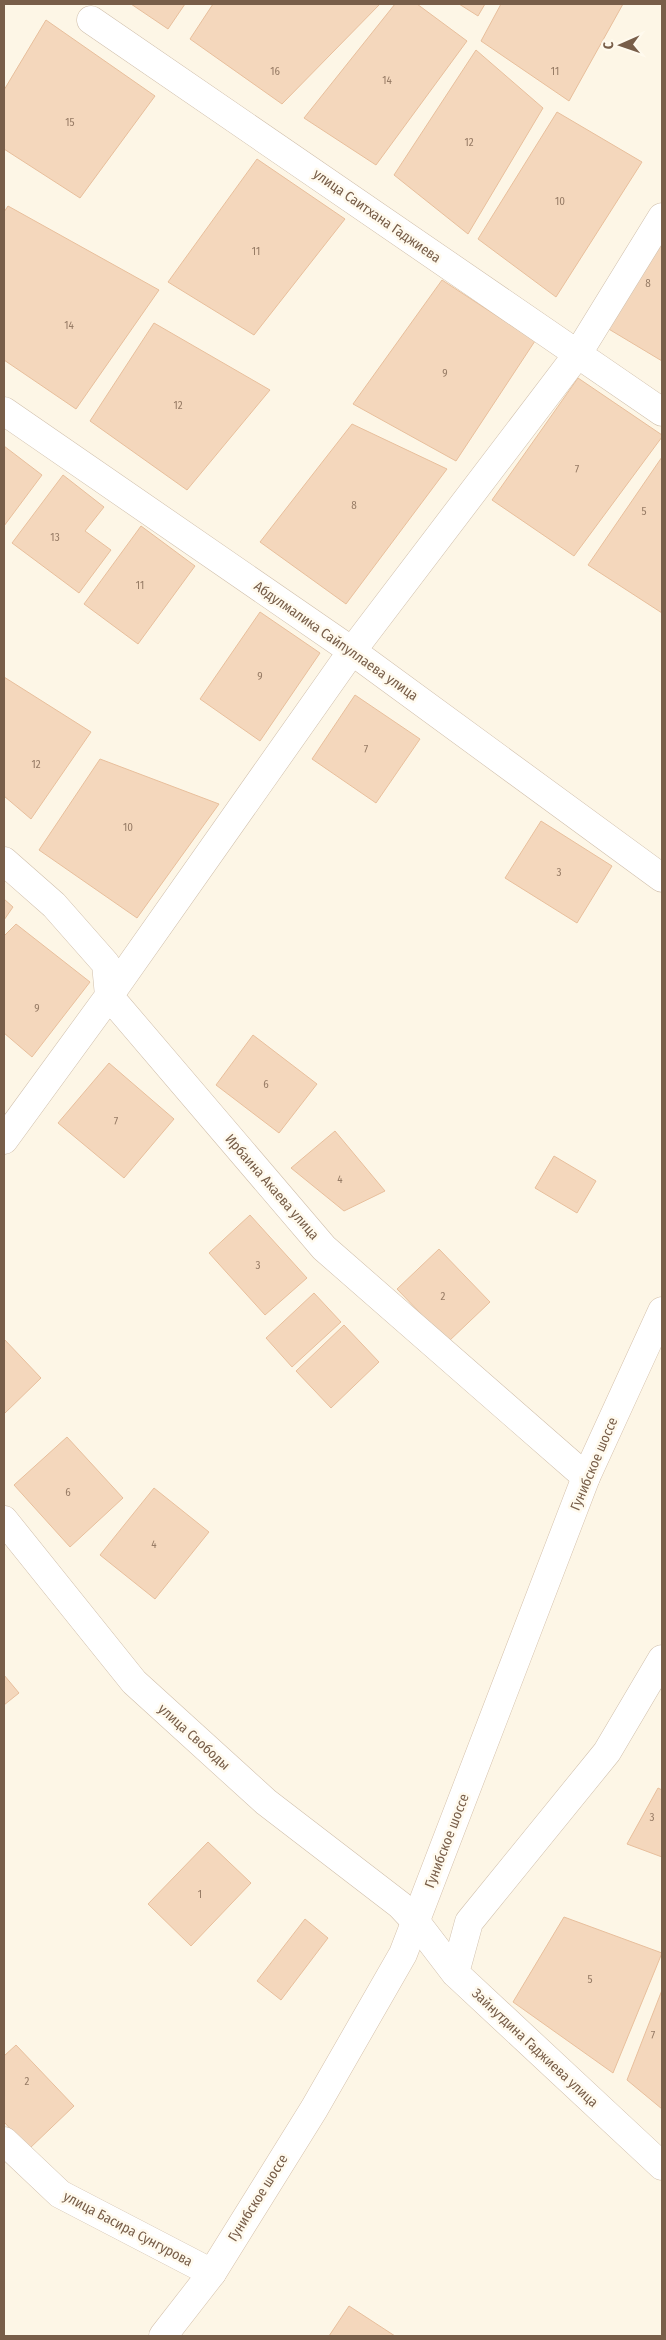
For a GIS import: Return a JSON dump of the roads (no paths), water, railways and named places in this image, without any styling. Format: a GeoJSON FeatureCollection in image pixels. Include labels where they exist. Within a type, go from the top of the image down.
{"type":"FeatureCollection","features":[{"type":"Feature","properties":{"kind":"street","name":"улица Саитхана Гаджиева"},"geometry":{"type":"LineString","coordinates":[[91,20],[662,412]]}},
{"type":"Feature","properties":{"kind":"street"},"geometry":{"type":"LineString","coordinates":[[4,1140],[109,996],[352,650],[578,355],[662,217]]}},
{"type":"Feature","properties":{"kind":"street","name":"Абдулмалика Сайпуллаева улица"},"geometry":{"type":"LineString","coordinates":[[4,411],[352,650],[662,878]]}},
{"type":"Feature","properties":{"kind":"street"},"geometry":{"type":"LineString","coordinates":[[4,861],[54,905],[106,964],[109,996]]}},
{"type":"Feature","properties":{"kind":"street","name":"Ирбаина Акаева улица"},"geometry":{"type":"LineString","coordinates":[[109,996],[324,1248],[586,1477]]}},
{"type":"Feature","properties":{"kind":"street","name":"Гунибское шоссе"},"geometry":{"type":"LineString","coordinates":[[163,2336],[212,2273],[314,2109],[403,1954],[586,1477],[662,1311]]}},
{"type":"Feature","properties":{"kind":"street","name":"улица Свободы"},"geometry":{"type":"LineString","coordinates":[[4,1520],[134,1682],[266,1802],[400,1905],[416,1922]]}},
{"type":"Feature","properties":{"kind":"street"},"geometry":{"type":"LineString","coordinates":[[454,1973],[469,1922],[607,1752],[662,1659]]}},
{"type":"Feature","properties":{"kind":"street","name":"Зайнутдина Гаджиева улица"},"geometry":{"type":"LineString","coordinates":[[416,1922],[454,1973],[662,2166]]}},
{"type":"Feature","properties":{"kind":"street","name":"улица Басира Сунгурова"},"geometry":{"type":"LineString","coordinates":[[4,2141],[60,2194],[212,2273]]}}]}
